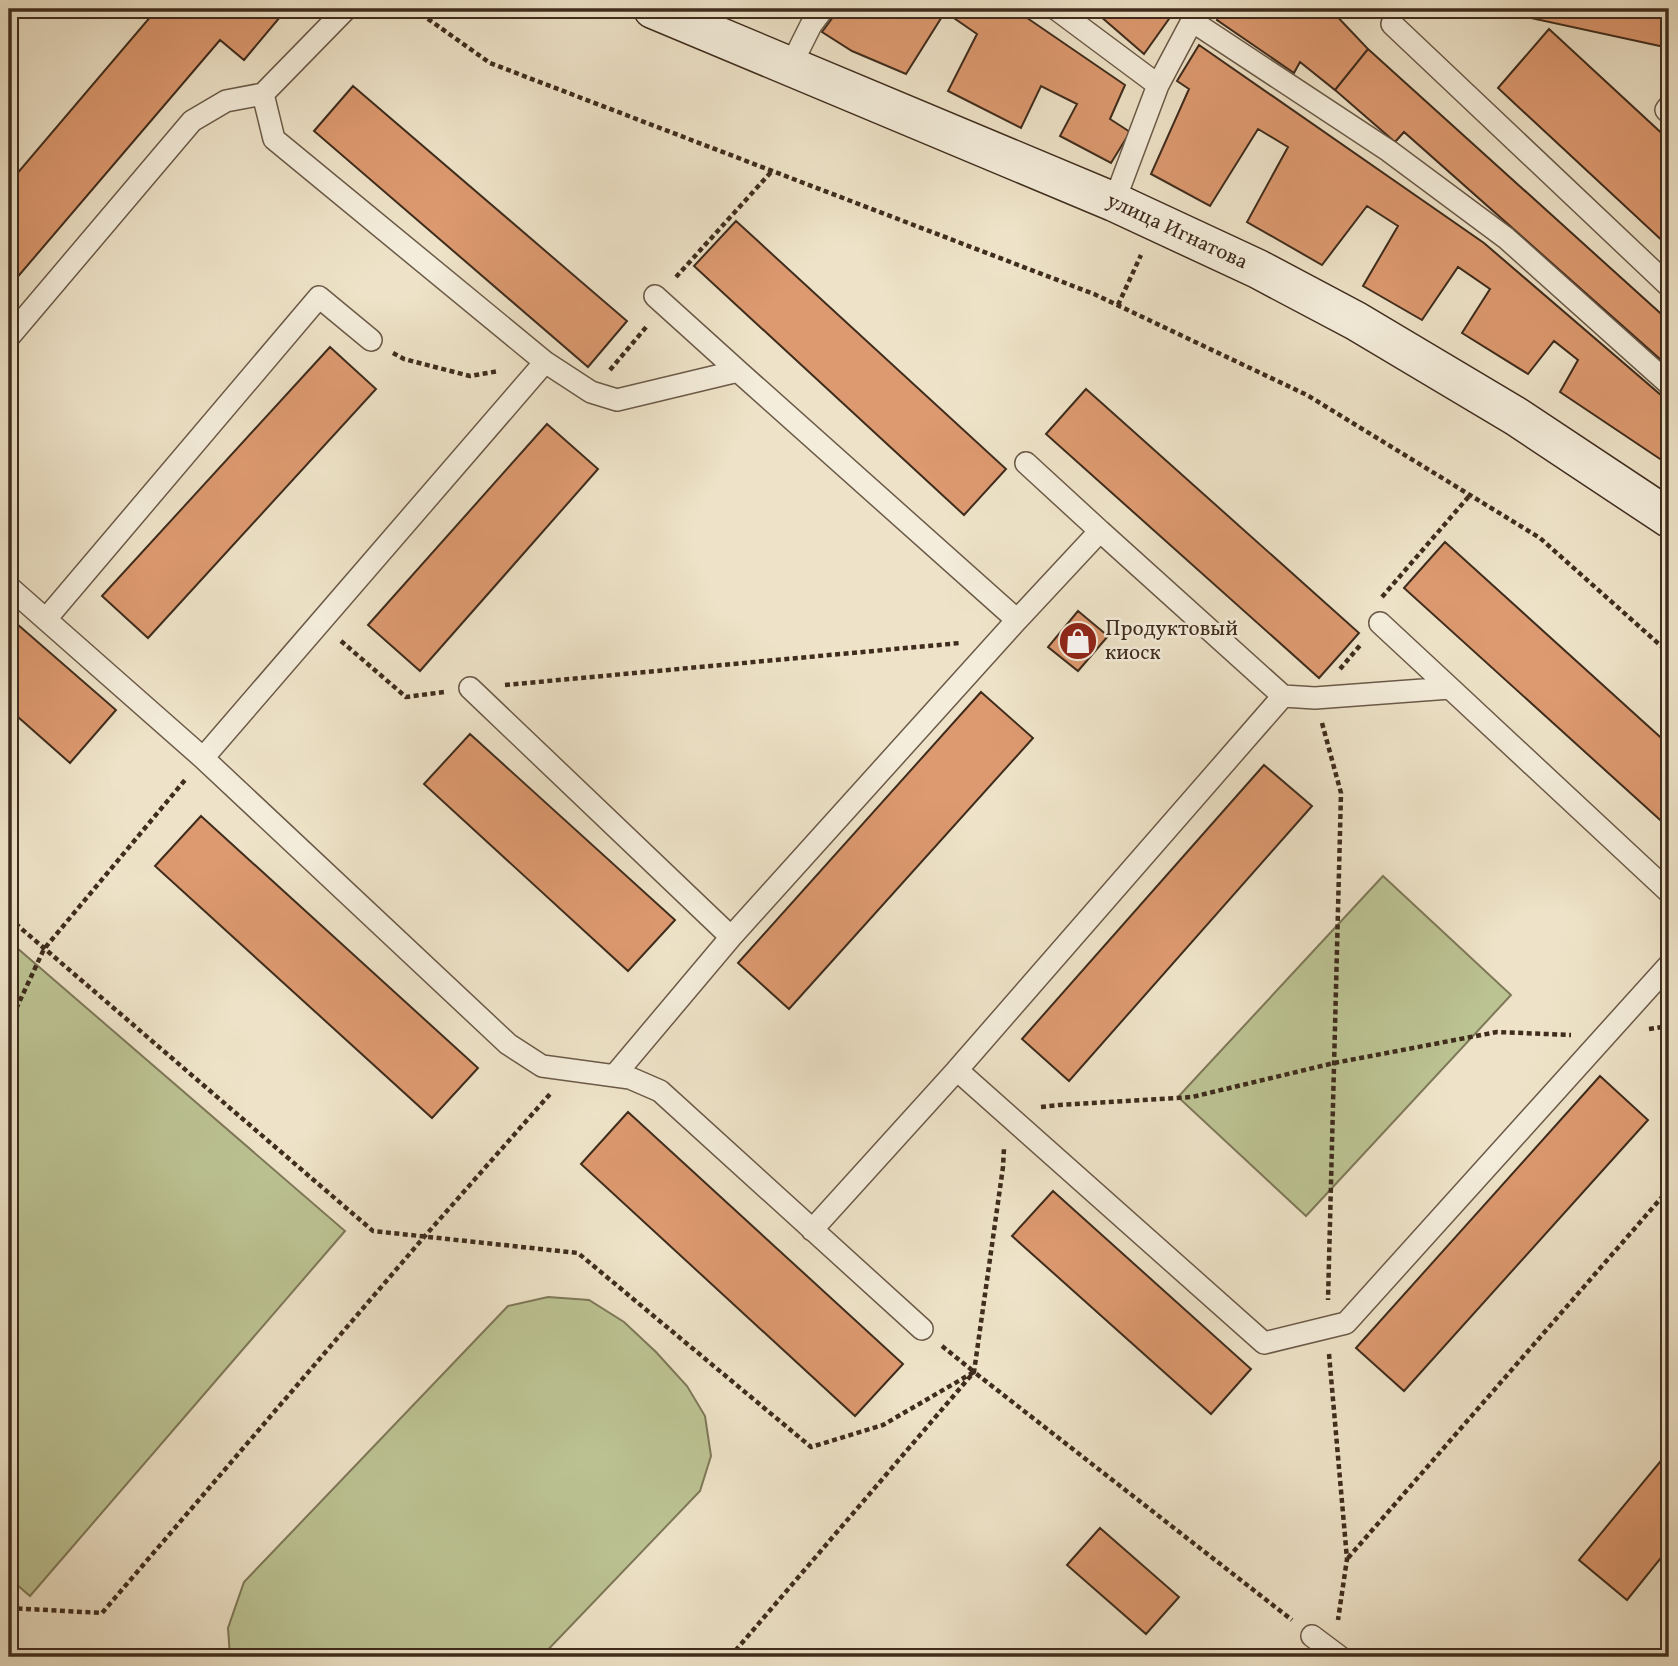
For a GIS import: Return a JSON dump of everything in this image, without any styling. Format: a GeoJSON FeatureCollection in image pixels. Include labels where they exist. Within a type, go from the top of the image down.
{"type":"FeatureCollection","features":[{"type":"Feature","properties":{"kind":"main road","name":"улица Игнатова"},"geometry":{"type":"LineString","coordinates":[[653,9],[1114,202],[1258,269],[1356,321],[1517,417],[1669,518]]}},
{"type":"Feature","properties":{"kind":"lane"},"geometry":{"type":"LineString","coordinates":[[9,337],[192,121],[226,101],[264,93],[346,9]]}},
{"type":"Feature","properties":{"kind":"lane"},"geometry":{"type":"LineString","coordinates":[[792,65],[811,26],[823,9]]}},
{"type":"Feature","properties":{"kind":"lane"},"geometry":{"type":"LineString","coordinates":[[1056,9],[1158,85]]}},
{"type":"Feature","properties":{"kind":"lane"},"geometry":{"type":"LineString","coordinates":[[1114,202],[1158,85],[1196,15],[1389,151],[1506,238],[1669,384]]}},
{"type":"Feature","properties":{"kind":"lane"},"geometry":{"type":"LineString","coordinates":[[1392,24],[1669,286]]}},
{"type":"Feature","properties":{"kind":"lane"},"geometry":{"type":"LineString","coordinates":[[264,93],[274,139],[545,362],[592,392],[617,400],[738,371]]}},
{"type":"Feature","properties":{"kind":"lane"},"geometry":{"type":"LineString","coordinates":[[1669,106],[1666,110],[1669,113]]}},
{"type":"Feature","properties":{"kind":"lane"},"geometry":{"type":"LineString","coordinates":[[655,296],[1017,620]]}},
{"type":"Feature","properties":{"kind":"lane"},"geometry":{"type":"LineString","coordinates":[[46,619],[319,297],[371,340]]}},
{"type":"Feature","properties":{"kind":"lane"},"geometry":{"type":"LineString","coordinates":[[203,758],[545,362]]}},
{"type":"Feature","properties":{"kind":"lane"},"geometry":{"type":"LineString","coordinates":[[1026,463],[1283,696],[1315,698],[1450,688]]}},
{"type":"Feature","properties":{"kind":"lane"},"geometry":{"type":"LineString","coordinates":[[614,1076],[731,937],[998,639],[1100,531]]}},
{"type":"Feature","properties":{"kind":"lane"},"geometry":{"type":"LineString","coordinates":[[9,587],[203,758],[508,1044],[542,1066],[630,1078],[660,1091],[922,1329]]}},
{"type":"Feature","properties":{"kind":"lane"},"geometry":{"type":"LineString","coordinates":[[1380,623],[1669,892]]}},
{"type":"Feature","properties":{"kind":"lane"},"geometry":{"type":"LineString","coordinates":[[470,688],[731,937]]}},
{"type":"Feature","properties":{"kind":"lane"},"geometry":{"type":"LineString","coordinates":[[812,1230],[957,1070],[1283,696]]}},
{"type":"Feature","properties":{"kind":"lane"},"geometry":{"type":"LineString","coordinates":[[957,1070],[1264,1343],[1346,1323],[1669,965]]}},
{"type":"Feature","properties":{"kind":"lane"},"geometry":{"type":"LineString","coordinates":[[1312,1636],[1337,1655]]}},
{"type":"Feature","properties":{"kind":"path"},"geometry":{"type":"LineString","coordinates":[[414,9],[491,63],[1094,294],[1307,395],[1540,538],[1669,653]]}},
{"type":"Feature","properties":{"kind":"path"},"geometry":{"type":"LineString","coordinates":[[371,340],[404,359],[470,376],[545,362]]}},
{"type":"Feature","properties":{"kind":"path"},"geometry":{"type":"LineString","coordinates":[[1337,1655],[1347,1559],[1327,1327],[1341,793],[1315,698],[1380,623],[1373,607],[1470,495]]}},
{"type":"Feature","properties":{"kind":"path"},"geometry":{"type":"LineString","coordinates":[[319,623],[405,697],[470,688],[998,639]]}},
{"type":"Feature","properties":{"kind":"path"},"geometry":{"type":"LineString","coordinates":[[9,1024],[44,949],[203,758]]}},
{"type":"Feature","properties":{"kind":"path"},"geometry":{"type":"LineString","coordinates":[[9,918],[373,1231],[578,1253],[811,1447],[883,1425],[974,1372]]}},
{"type":"Feature","properties":{"kind":"path"},"geometry":{"type":"LineString","coordinates":[[730,1657],[974,1372],[1003,1167],[1005,1113],[1059,1105],[1192,1097],[1334,1063],[1497,1032],[1605,1036],[1669,1026]]}},
{"type":"Feature","properties":{"kind":"path"},"geometry":{"type":"LineString","coordinates":[[9,1608],[103,1613],[424,1237],[571,1070]]}},
{"type":"Feature","properties":{"kind":"path"},"geometry":{"type":"LineString","coordinates":[[1347,1559],[1669,1189]]}},
{"type":"Feature","properties":{"kind":"path"},"geometry":{"type":"LineString","coordinates":[[922,1329],[1312,1636]]}},
{"type":"Feature","properties":{"kind":"green space"},"geometry":{"type":"Polygon","coordinates":[[[1383,876],[1511,995],[1306,1216],[1178,1097],[1383,876]]]}},
{"type":"Feature","properties":{"kind":"green space"},"geometry":{"type":"Polygon","coordinates":[[[9,941],[345,1231],[30,1596],[9,1578],[9,941]]]}},
{"type":"Feature","properties":{"kind":"green space"},"geometry":{"type":"Polygon","coordinates":[[[548,1297],[589,1300],[624,1322],[687,1386],[705,1416],[711,1456],[700,1491],[541,1657],[230,1657],[228,1628],[244,1582],[508,1306],[548,1297]]]}},
{"type":"Feature","properties":{"kind":"building"},"geometry":{"type":"Polygon","coordinates":[[[157,9],[271,9],[280,17],[244,60],[220,40],[9,287],[9,183],[157,9]]]}},
{"type":"Feature","properties":{"kind":"building"},"geometry":{"type":"Polygon","coordinates":[[[839,9],[1014,9],[1125,85],[1110,119],[1130,132],[1111,163],[1060,136],[1077,104],[1041,86],[1021,128],[948,91],[977,34],[945,12],[906,74],[852,51],[822,32],[839,9]]]}},
{"type":"Feature","properties":{"kind":"building"},"geometry":{"type":"Polygon","coordinates":[[[1092,9],[1176,9],[1144,54],[1092,9]]]}},
{"type":"Feature","properties":{"kind":"building"},"geometry":{"type":"Polygon","coordinates":[[[1221,9],[1331,10],[1368,49],[1335,90],[1300,62],[1294,73],[1217,20],[1221,9]]]}},
{"type":"Feature","properties":{"kind":"building"},"geometry":{"type":"Polygon","coordinates":[[[1489,9],[1669,9],[1669,48],[1489,9]]]}},
{"type":"Feature","properties":{"kind":"building"},"geometry":{"type":"Polygon","coordinates":[[[1549,29],[1669,140],[1669,247],[1498,88],[1549,29]]]}},
{"type":"Feature","properties":{"kind":"building"},"geometry":{"type":"Polygon","coordinates":[[[1199,45],[1484,243],[1669,402],[1669,465],[1560,392],[1578,360],[1554,341],[1528,374],[1462,333],[1490,289],[1458,267],[1422,320],[1363,286],[1398,226],[1367,206],[1322,265],[1247,222],[1288,147],[1258,129],[1210,206],[1151,174],[1189,89],[1177,81],[1199,45]]]}},
{"type":"Feature","properties":{"kind":"building"},"geometry":{"type":"Polygon","coordinates":[[[1368,49],[1669,321],[1669,367],[1404,132],[1395,142],[1335,90],[1368,49]]]}},
{"type":"Feature","properties":{"kind":"building"},"geometry":{"type":"Polygon","coordinates":[[[353,86],[627,321],[588,367],[314,131],[353,86]]]}},
{"type":"Feature","properties":{"kind":"building"},"geometry":{"type":"Polygon","coordinates":[[[736,221],[1006,469],[964,515],[694,266],[736,221]]]}},
{"type":"Feature","properties":{"kind":"building"},"geometry":{"type":"Polygon","coordinates":[[[330,347],[376,389],[148,638],[102,596],[330,347]]]}},
{"type":"Feature","properties":{"kind":"building"},"geometry":{"type":"Polygon","coordinates":[[[1086,389],[1359,633],[1319,678],[1046,434],[1086,389]]]}},
{"type":"Feature","properties":{"kind":"building"},"geometry":{"type":"Polygon","coordinates":[[[547,424],[598,469],[420,671],[368,625],[547,424]]]}},
{"type":"Feature","properties":{"kind":"building"},"geometry":{"type":"Polygon","coordinates":[[[1445,542],[1669,745],[1669,828],[1404,588],[1445,542]]]}},
{"type":"Feature","properties":{"kind":"building","name":"Продуктовый киоск"},"geometry":{"type":"Polygon","coordinates":[[[1078,611],[1108,636],[1078,671],[1048,647],[1078,611]]]}},
{"type":"Feature","properties":{"kind":"building"},"geometry":{"type":"Polygon","coordinates":[[[9,617],[116,710],[70,763],[9,709],[9,617]]]}},
{"type":"Feature","properties":{"kind":"building"},"geometry":{"type":"Polygon","coordinates":[[[981,692],[1033,738],[789,1009],[738,963],[981,692]]]}},
{"type":"Feature","properties":{"kind":"building"},"geometry":{"type":"Polygon","coordinates":[[[470,734],[675,920],[628,971],[424,784],[470,734]]]}},
{"type":"Feature","properties":{"kind":"building"},"geometry":{"type":"Polygon","coordinates":[[[1264,765],[1312,806],[1069,1081],[1022,1039],[1264,765]]]}},
{"type":"Feature","properties":{"kind":"building"},"geometry":{"type":"Polygon","coordinates":[[[201,816],[478,1068],[432,1118],[155,866],[201,816]]]}},
{"type":"Feature","properties":{"kind":"building"},"geometry":{"type":"Polygon","coordinates":[[[1600,1076],[1648,1120],[1404,1391],[1356,1348],[1600,1076]]]}},
{"type":"Feature","properties":{"kind":"building"},"geometry":{"type":"Polygon","coordinates":[[[628,1112],[903,1364],[855,1416],[581,1164],[628,1112]]]}},
{"type":"Feature","properties":{"kind":"building"},"geometry":{"type":"Polygon","coordinates":[[[1053,1191],[1251,1369],[1211,1414],[1012,1236],[1053,1191]]]}},
{"type":"Feature","properties":{"kind":"building"},"geometry":{"type":"Polygon","coordinates":[[[1669,1451],[1669,1548],[1627,1600],[1579,1560],[1669,1451]]]}},
{"type":"Feature","properties":{"kind":"building"},"geometry":{"type":"Polygon","coordinates":[[[1100,1528],[1179,1597],[1146,1634],[1067,1565],[1100,1528]]]}},
{"type":"Feature","properties":{"kind":"place","name":"Продуктовый киоск"},"geometry":{"type":"Point","coordinates":[1078,641]}}]}
